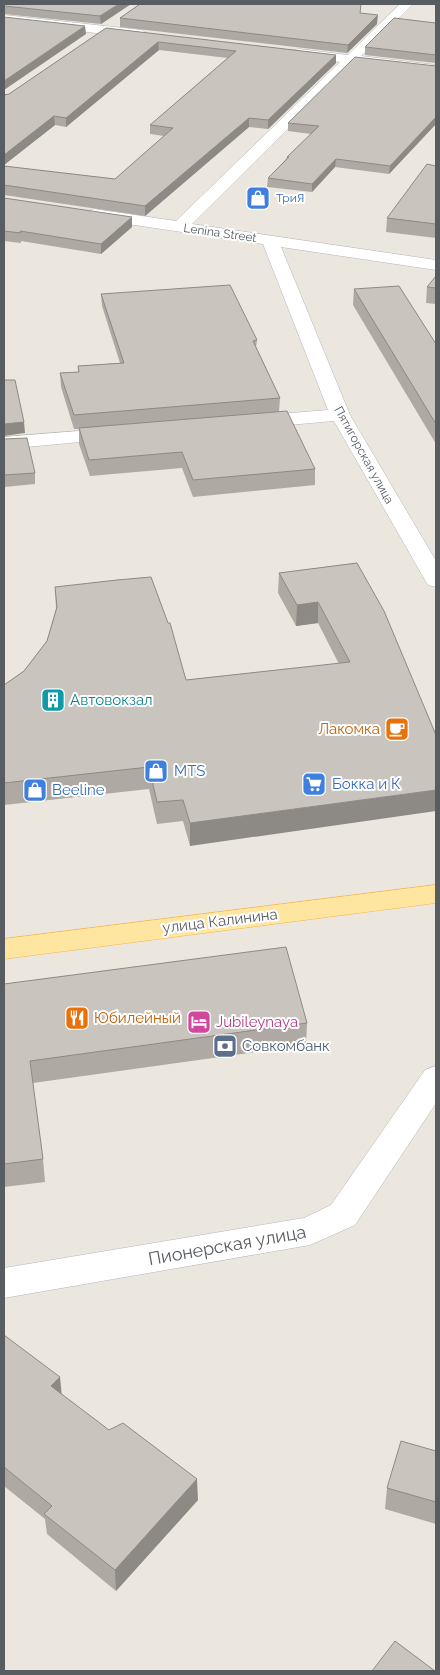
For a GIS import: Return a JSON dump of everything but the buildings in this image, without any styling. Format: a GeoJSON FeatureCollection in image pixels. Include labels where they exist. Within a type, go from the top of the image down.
{"type":"FeatureCollection","features":[{"type":"Feature","properties":{"kind":"main road","name":"улица Калинина"},"geometry":{"type":"LineString","coordinates":[[4,949],[436,894]]}},
{"type":"Feature","properties":{"kind":"street"},"geometry":{"type":"LineString","coordinates":[[179,227],[407,4]]}},
{"type":"Feature","properties":{"kind":"street"},"geometry":{"type":"LineString","coordinates":[[4,19],[154,36]]}},
{"type":"Feature","properties":{"kind":"street"},"geometry":{"type":"LineString","coordinates":[[89,40],[120,19]]}},
{"type":"Feature","properties":{"kind":"street"},"geometry":{"type":"LineString","coordinates":[[283,51],[436,69]]}},
{"type":"Feature","properties":{"kind":"street","name":"Lenina Street"},"geometry":{"type":"LineString","coordinates":[[82,212],[436,265]]}},
{"type":"Feature","properties":{"kind":"street","name":"Пятигорская улица"},"geometry":{"type":"LineString","coordinates":[[270,240],[340,416],[436,580]]}},
{"type":"Feature","properties":{"kind":"street"},"geometry":{"type":"LineString","coordinates":[[232,424],[340,416]]}},
{"type":"Feature","properties":{"kind":"street"},"geometry":{"type":"LineString","coordinates":[[4,443],[132,432]]}},
{"type":"Feature","properties":{"kind":"street","name":"Пионерская улица"},"geometry":{"type":"LineString","coordinates":[[4,1283],[310,1231],[343,1215],[436,1078]]}},
{"type":"Feature","properties":{"kind":"place","name":"ТриЯ"},"geometry":{"type":"Point","coordinates":[258,198]}},
{"type":"Feature","properties":{"kind":"place","name":"Автовокзал"},"geometry":{"type":"Point","coordinates":[53,700]}},
{"type":"Feature","properties":{"kind":"place","name":"Лакомка"},"geometry":{"type":"Point","coordinates":[397,729]}},
{"type":"Feature","properties":{"kind":"place","name":"MTS"},"geometry":{"type":"Point","coordinates":[156,771]}},
{"type":"Feature","properties":{"kind":"place","name":"Бокка и К"},"geometry":{"type":"Point","coordinates":[314,784]}},
{"type":"Feature","properties":{"kind":"place","name":"Beeline"},"geometry":{"type":"Point","coordinates":[35,790]}},
{"type":"Feature","properties":{"kind":"place","name":"Юбилейный"},"geometry":{"type":"Point","coordinates":[77,1018]}},
{"type":"Feature","properties":{"kind":"place","name":"Jubileynaya"},"geometry":{"type":"Point","coordinates":[199,1022]}},
{"type":"Feature","properties":{"kind":"place","name":"Совкомбанк"},"geometry":{"type":"Point","coordinates":[225,1046]}}]}
